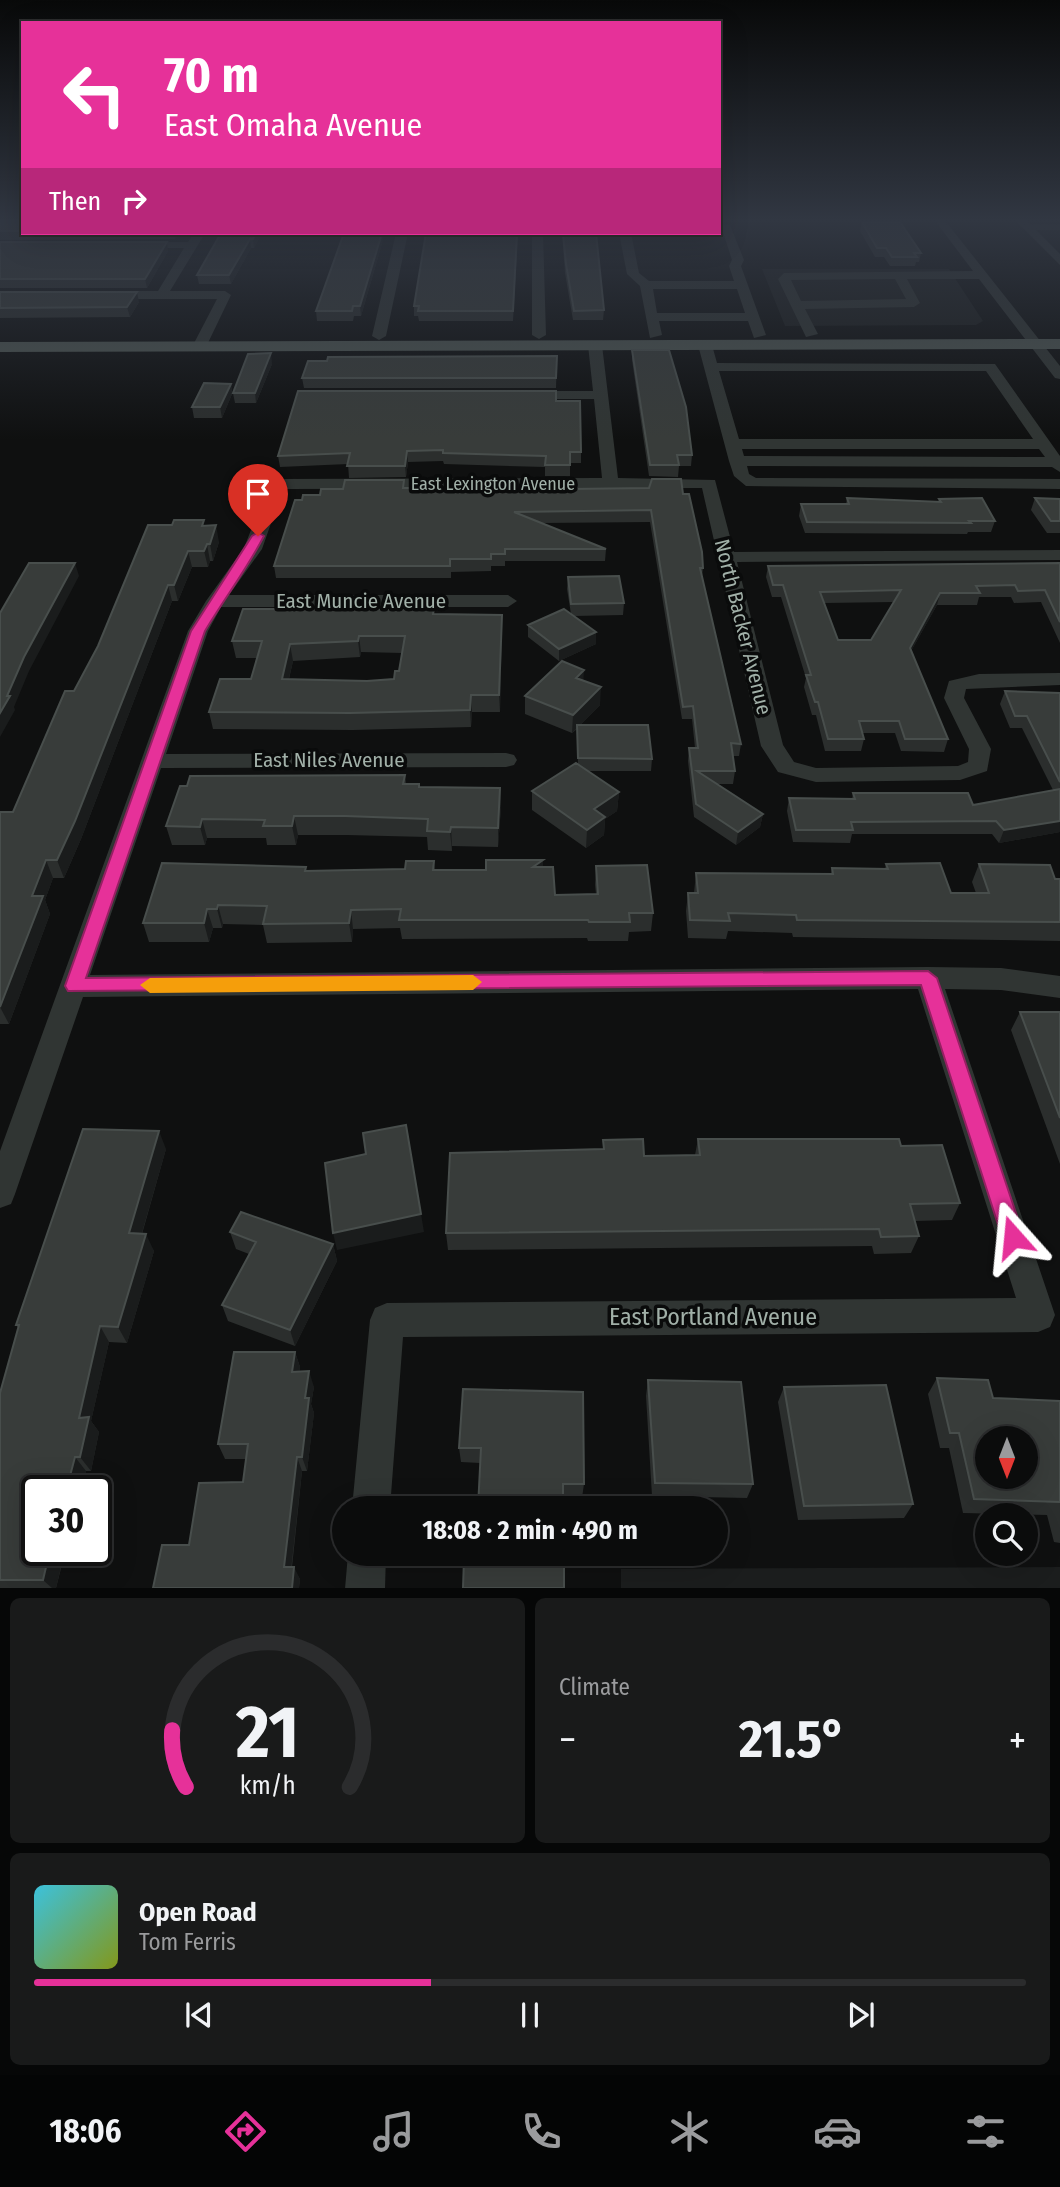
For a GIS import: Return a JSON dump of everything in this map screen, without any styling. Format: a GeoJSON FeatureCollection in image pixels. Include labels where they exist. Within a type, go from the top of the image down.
{"type":"FeatureCollection","features":[{"type":"Feature","properties":{"kind":"main road"},"geometry":{"type":"LineString","coordinates":[[0,347],[379,336],[811,334],[1032,339],[1060,344]]}},
{"type":"Feature","properties":{"kind":"main road"},"geometry":{"type":"LineString","coordinates":[[0,336],[202,341],[705,345],[1032,339],[1060,334]]}},
{"type":"Feature","properties":{"kind":"main road"},"geometry":{"type":"LineString","coordinates":[[595,345],[605,341],[643,340],[655,335]]}},
{"type":"Feature","properties":{"kind":"street"},"geometry":{"type":"LineString","coordinates":[[379,336],[389,292]]}},
{"type":"Feature","properties":{"kind":"street"},"geometry":{"type":"LineString","coordinates":[[539,292],[540,335]]}},
{"type":"Feature","properties":{"kind":"street"},"geometry":{"type":"LineString","coordinates":[[647,292],[655,335]]}},
{"type":"Feature","properties":{"kind":"street"},"geometry":{"type":"LineString","coordinates":[[744,292],[759,335]]}},
{"type":"Feature","properties":{"kind":"street"},"geometry":{"type":"LineString","coordinates":[[791,292],[811,334]]}},
{"type":"Feature","properties":{"kind":"street"},"geometry":{"type":"LineString","coordinates":[[797,304],[914,303],[908,292]]}},
{"type":"Feature","properties":{"kind":"street"},"geometry":{"type":"LineString","coordinates":[[996,292],[1060,375]]}},
{"type":"Feature","properties":{"kind":"street"},"geometry":{"type":"LineString","coordinates":[[95,295],[225,295],[202,341]]}},
{"type":"Feature","properties":{"kind":"street"},"geometry":{"type":"LineString","coordinates":[[652,317],[753,317]]}},
{"type":"Feature","properties":{"kind":"street"},"geometry":{"type":"LineString","coordinates":[[595,345],[611,484]]}},
{"type":"Feature","properties":{"kind":"street"},"geometry":{"type":"LineString","coordinates":[[705,345],[737,461],[743,478],[754,484],[1060,484]]}},
{"type":"Feature","properties":{"kind":"street"},"geometry":{"type":"LineString","coordinates":[[711,367],[990,367],[1058,465]]}},
{"type":"Feature","properties":{"kind":"street"},"geometry":{"type":"LineString","coordinates":[[505,395],[602,395]]}},
{"type":"Feature","properties":{"kind":"street"},"geometry":{"type":"LineString","coordinates":[[733,444],[1044,444]]}},
{"type":"Feature","properties":{"kind":"street"},"geometry":{"type":"LineString","coordinates":[[888,444],[911,484]]}},
{"type":"Feature","properties":{"kind":"street"},"geometry":{"type":"LineString","coordinates":[[737,461],[1058,465]]}},
{"type":"Feature","properties":{"kind":"street","name":"East Lexington Avenue"},"geometry":{"type":"LineString","coordinates":[[215,601],[253,549],[277,484],[709,484]]}},
{"type":"Feature","properties":{"kind":"street","name":"North Backer Avenue"},"geometry":{"type":"LineString","coordinates":[[709,484],[772,746],[786,766]]}},
{"type":"Feature","properties":{"kind":"street"},"geometry":{"type":"LineString","coordinates":[[725,557],[1060,555]]}},
{"type":"Feature","properties":{"kind":"street"},"geometry":{"type":"LineString","coordinates":[[0,1194],[198,631],[215,601]]}},
{"type":"Feature","properties":{"kind":"street","name":"East Muncie Avenue"},"geometry":{"type":"LineString","coordinates":[[215,601],[508,601]]}},
{"type":"Feature","properties":{"kind":"street"},"geometry":{"type":"LineString","coordinates":[[786,766],[816,775],[960,773],[979,766],[980,749],[954,698],[956,685],[979,680],[1060,679]]}},
{"type":"Feature","properties":{"kind":"street","name":"East Niles Avenue"},"geometry":{"type":"LineString","coordinates":[[153,761],[506,760]]}},
{"type":"Feature","properties":{"kind":"street"},"geometry":{"type":"LineString","coordinates":[[74,986],[928,978],[1001,979],[1060,987]]}},
{"type":"Feature","properties":{"kind":"street"},"geometry":{"type":"LineString","coordinates":[[928,978],[1038,1315]]}},
{"type":"Feature","properties":{"kind":"street","name":"East Portland Avenue"},"geometry":{"type":"LineString","coordinates":[[372,1496],[387,1320],[1038,1315]]}},
{"type":"Feature","properties":{"kind":"street"},"geometry":{"type":"LineString","coordinates":[[365,1588],[367,1566]]}},
{"type":"Feature","properties":{"kind":"shaded area"},"geometry":{"type":"Polygon","coordinates":[[[771,292],[964,292],[983,321],[976,325],[785,326],[771,292]]]}},
{"type":"Feature","properties":{"kind":"shaded area"},"geometry":{"type":"Polygon","coordinates":[[[1060,1567],[1060,1588],[621,1588],[621,1569],[1060,1567]]]}},
{"type":"Feature","properties":{"kind":"building"},"geometry":{"type":"Polygon","coordinates":[[[0,292],[137,292],[127,307],[0,308],[0,292]]]}},
{"type":"Feature","properties":{"kind":"building"},"geometry":{"type":"Polygon","coordinates":[[[323,292],[364,292],[360,306],[353,306],[352,311],[316,311],[323,292]]]}},
{"type":"Feature","properties":{"kind":"building"},"geometry":{"type":"Polygon","coordinates":[[[416,292],[514,292],[513,311],[418,311],[419,306],[414,306],[416,292]]]}},
{"type":"Feature","properties":{"kind":"building"},"geometry":{"type":"Polygon","coordinates":[[[571,292],[602,292],[604,310],[574,311],[571,292]]]}},
{"type":"Feature","properties":{"kind":"building"},"geometry":{"type":"Polygon","coordinates":[[[632,350],[669,350],[686,407],[692,455],[677,455],[679,465],[650,465],[632,350]]]}},
{"type":"Feature","properties":{"kind":"building"},"geometry":{"type":"Polygon","coordinates":[[[271,353],[255,393],[233,393],[248,354],[271,353]]]}},
{"type":"Feature","properties":{"kind":"building"},"geometry":{"type":"Polygon","coordinates":[[[557,356],[556,378],[302,378],[308,361],[327,361],[328,357],[557,356]]]}},
{"type":"Feature","properties":{"kind":"building"},"geometry":{"type":"Polygon","coordinates":[[[204,383],[231,384],[220,407],[192,407],[204,383]]]}},
{"type":"Feature","properties":{"kind":"building"},"geometry":{"type":"Polygon","coordinates":[[[298,391],[556,391],[556,401],[580,401],[581,452],[570,452],[570,465],[545,465],[546,456],[443,453],[443,450],[407,451],[405,466],[347,466],[350,453],[278,456],[298,391]]]}},
{"type":"Feature","properties":{"kind":"building"},"geometry":{"type":"Polygon","coordinates":[[[544,479],[571,479],[571,489],[649,488],[652,479],[681,479],[683,494],[689,494],[702,552],[703,568],[700,568],[741,744],[731,743],[735,771],[697,771],[763,814],[738,832],[696,804],[689,748],[698,748],[693,706],[683,707],[651,510],[514,512],[606,549],[505,549],[505,554],[491,554],[491,559],[450,559],[450,566],[274,566],[295,500],[302,500],[303,495],[320,495],[321,489],[343,489],[345,480],[404,480],[403,488],[494,488],[494,491],[543,490],[544,479]]]}},
{"type":"Feature","properties":{"kind":"building"},"geometry":{"type":"Polygon","coordinates":[[[847,498],[941,502],[939,499],[982,498],[995,521],[807,522],[801,504],[849,504],[847,498]]]}},
{"type":"Feature","properties":{"kind":"building"},"geometry":{"type":"Polygon","coordinates":[[[1035,498],[1060,499],[1060,521],[1051,521],[1035,498]]]}},
{"type":"Feature","properties":{"kind":"building"},"geometry":{"type":"Polygon","coordinates":[[[174,520],[204,520],[202,526],[216,525],[210,544],[207,544],[204,551],[188,551],[174,585],[168,585],[75,821],[57,860],[46,860],[32,896],[43,896],[0,1007],[0,812],[13,812],[65,691],[74,691],[98,646],[148,525],[172,525],[174,520]]]}},
{"type":"Feature","properties":{"kind":"building"},"geometry":{"type":"Polygon","coordinates":[[[29,563],[75,563],[24,657],[7,696],[10,696],[0,713],[0,613],[29,563]]]}},
{"type":"Feature","properties":{"kind":"building"},"geometry":{"type":"Polygon","coordinates":[[[1060,563],[1060,622],[1045,590],[1018,591],[1015,585],[976,586],[980,593],[940,593],[910,648],[948,739],[905,739],[899,721],[859,721],[864,739],[828,739],[818,702],[815,702],[806,675],[811,675],[783,585],[773,585],[768,566],[1060,563]],[[901,590],[820,592],[838,640],[871,640],[901,590]]]}},
{"type":"Feature","properties":{"kind":"building"},"geometry":{"type":"Polygon","coordinates":[[[619,576],[624,603],[571,604],[568,577],[619,576]]]}},
{"type":"Feature","properties":{"kind":"building"},"geometry":{"type":"Polygon","coordinates":[[[243,609],[434,609],[433,614],[502,615],[499,695],[471,695],[470,710],[209,712],[220,679],[251,679],[262,641],[232,641],[243,609]],[[359,636],[358,641],[290,644],[282,679],[394,679],[395,671],[399,671],[405,636],[359,636]]]}},
{"type":"Feature","properties":{"kind":"building"},"geometry":{"type":"Polygon","coordinates":[[[564,609],[596,632],[559,649],[528,625],[564,609]]]}},
{"type":"Feature","properties":{"kind":"building"},"geometry":{"type":"Polygon","coordinates":[[[562,661],[584,670],[576,678],[601,687],[573,715],[525,696],[562,661]]]}},
{"type":"Feature","properties":{"kind":"building"},"geometry":{"type":"Polygon","coordinates":[[[1005,691],[1060,693],[1060,782],[1027,716],[1015,716],[1005,691]]]}},
{"type":"Feature","properties":{"kind":"building"},"geometry":{"type":"Polygon","coordinates":[[[577,725],[648,725],[652,759],[578,758],[577,725]]]}},
{"type":"Feature","properties":{"kind":"building"},"geometry":{"type":"Polygon","coordinates":[[[576,763],[619,792],[594,809],[605,817],[587,830],[532,791],[576,763]]]}},
{"type":"Feature","properties":{"kind":"building"},"geometry":{"type":"Polygon","coordinates":[[[405,775],[403,784],[419,784],[419,787],[500,788],[498,828],[451,827],[450,832],[427,831],[428,819],[345,816],[294,816],[292,826],[263,826],[265,820],[202,819],[200,827],[166,826],[180,786],[187,786],[190,776],[405,775]]]}},
{"type":"Feature","properties":{"kind":"building"},"geometry":{"type":"Polygon","coordinates":[[[1060,789],[1060,821],[1004,830],[996,821],[851,822],[853,830],[796,830],[789,798],[855,799],[853,793],[968,793],[973,805],[1060,789]]]}},
{"type":"Feature","properties":{"kind":"building"},"geometry":{"type":"Polygon","coordinates":[[[486,860],[543,860],[533,867],[553,867],[555,895],[598,894],[596,866],[647,865],[653,913],[629,913],[630,922],[589,922],[399,920],[401,909],[351,910],[349,923],[263,924],[267,906],[218,905],[217,909],[207,909],[204,923],[143,923],[162,863],[306,867],[305,871],[405,869],[406,861],[434,861],[433,870],[486,870],[486,860]]]}},
{"type":"Feature","properties":{"kind":"building"},"geometry":{"type":"Polygon","coordinates":[[[940,863],[951,893],[989,893],[979,864],[1050,865],[1055,879],[1060,879],[1060,922],[797,920],[796,915],[728,913],[730,921],[690,920],[688,893],[698,893],[696,873],[833,874],[832,868],[888,869],[886,864],[940,863]]]}},
{"type":"Feature","properties":{"kind":"building"},"geometry":{"type":"Polygon","coordinates":[[[1020,1012],[1060,1012],[1060,1118],[1020,1012]]]}},
{"type":"Feature","properties":{"kind":"building"},"geometry":{"type":"Polygon","coordinates":[[[406,1125],[421,1214],[333,1233],[325,1163],[366,1154],[363,1133],[406,1125]]]}},
{"type":"Feature","properties":{"kind":"building"},"geometry":{"type":"Polygon","coordinates":[[[83,1129],[159,1131],[129,1233],[146,1234],[118,1327],[100,1326],[79,1418],[89,1417],[80,1457],[75,1457],[70,1475],[21,1475],[21,1566],[46,1566],[43,1580],[0,1580],[0,1393],[19,1325],[16,1325],[83,1129]]]}},
{"type":"Feature","properties":{"kind":"building"},"geometry":{"type":"Polygon","coordinates":[[[643,1139],[644,1156],[700,1155],[698,1139],[899,1139],[901,1146],[942,1145],[960,1203],[910,1204],[919,1236],[881,1237],[879,1229],[446,1233],[450,1153],[604,1149],[603,1140],[643,1139]]]}},
{"type":"Feature","properties":{"kind":"building"},"geometry":{"type":"Polygon","coordinates":[[[241,1212],[333,1244],[290,1330],[222,1305],[256,1242],[230,1232],[241,1212]]]}},
{"type":"Feature","properties":{"kind":"building"},"geometry":{"type":"Polygon","coordinates":[[[234,1352],[295,1352],[292,1372],[309,1371],[305,1398],[309,1398],[302,1457],[297,1457],[284,1567],[294,1567],[292,1588],[153,1588],[162,1545],[189,1545],[199,1483],[243,1482],[248,1444],[218,1444],[234,1352]]]}},
{"type":"Feature","properties":{"kind":"building"},"geometry":{"type":"Polygon","coordinates":[[[937,1378],[988,1380],[993,1398],[1060,1401],[1060,1502],[974,1499],[959,1433],[950,1433],[937,1378]]]}},
{"type":"Feature","properties":{"kind":"building"},"geometry":{"type":"Polygon","coordinates":[[[648,1380],[741,1382],[753,1484],[655,1483],[648,1380]]]}},
{"type":"Feature","properties":{"kind":"building"},"geometry":{"type":"Polygon","coordinates":[[[886,1385],[913,1504],[804,1506],[784,1387],[886,1385]]]}},
{"type":"Feature","properties":{"kind":"building"},"geometry":{"type":"Polygon","coordinates":[[[463,1389],[583,1392],[584,1484],[563,1484],[563,1496],[479,1496],[481,1448],[459,1448],[463,1389]]]}},
{"type":"Feature","properties":{"kind":"building"},"geometry":{"type":"Polygon","coordinates":[[[464,1566],[564,1566],[564,1588],[463,1588],[464,1566]]]}},
{"type":"Feature","properties":{"kind":"slow traffic"},"geometry":{"type":"LineString","coordinates":[[150,985],[473,982]]}},
{"type":"Feature","properties":{"kind":"route"},"geometry":{"type":"LineString","coordinates":[[258,536],[244,564],[222,590],[198,631],[74,986],[928,978],[1013,1237]]}}]}
